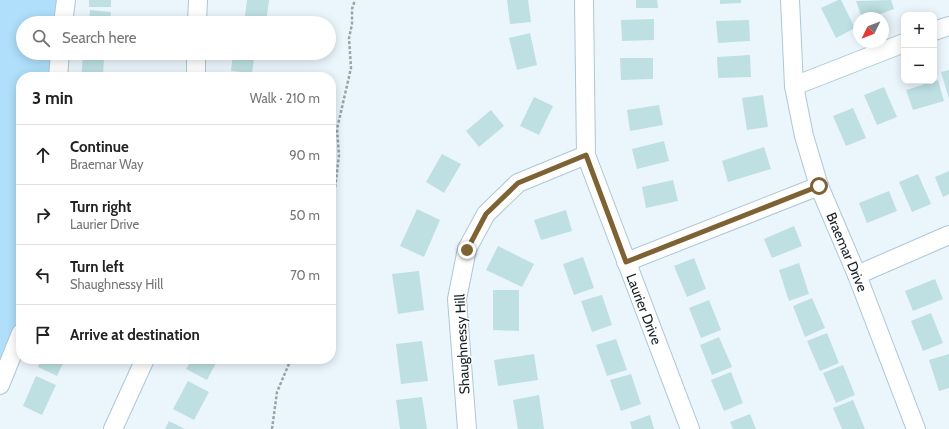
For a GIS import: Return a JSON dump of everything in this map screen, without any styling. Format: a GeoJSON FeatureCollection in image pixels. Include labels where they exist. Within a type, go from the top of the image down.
{"type":"FeatureCollection","features":[{"type":"Feature","properties":{"kind":"street"},"geometry":{"type":"LineString","coordinates":[[64,16],[66,0]]}},
{"type":"Feature","properties":{"kind":"street"},"geometry":{"type":"LineString","coordinates":[[197,16],[198,0]]}},
{"type":"Feature","properties":{"kind":"street","name":"Laurier Drive"},"geometry":{"type":"LineString","coordinates":[[584,0],[586,155],[690,429]]}},
{"type":"Feature","properties":{"kind":"street","name":"Braemar Drive"},"geometry":{"type":"LineString","coordinates":[[790,0],[794,86],[804,136],[819,186],[858,275],[916,429]]}},
{"type":"Feature","properties":{"kind":"street"},"geometry":{"type":"LineString","coordinates":[[937,31],[949,26]]}},
{"type":"Feature","properties":{"kind":"street"},"geometry":{"type":"LineString","coordinates":[[794,86],[901,44]]}},
{"type":"Feature","properties":{"kind":"street"},"geometry":{"type":"LineString","coordinates":[[58,72],[59,60]]}},
{"type":"Feature","properties":{"kind":"street"},"geometry":{"type":"LineString","coordinates":[[196,60],[196,72]]}},
{"type":"Feature","properties":{"kind":"street","name":"Shaughnessy Hill"},"geometry":{"type":"LineString","coordinates":[[467,429],[457,299],[467,250],[486,214],[518,183],[586,155]]}},
{"type":"Feature","properties":{"kind":"street"},"geometry":{"type":"LineString","coordinates":[[626,262],[819,186]]}},
{"type":"Feature","properties":{"kind":"street"},"geometry":{"type":"LineString","coordinates":[[858,275],[949,235]]}},
{"type":"Feature","properties":{"kind":"street"},"geometry":{"type":"LineString","coordinates":[[0,386],[16,346]]}},
{"type":"Feature","properties":{"kind":"street"},"geometry":{"type":"LineString","coordinates":[[113,429],[143,364]]}},
{"type":"Feature","properties":{"kind":"path"},"geometry":{"type":"LineString","coordinates":[[336,180],[339,154],[337,129],[351,68],[349,38],[352,24],[352,9],[355,0]]}},
{"type":"Feature","properties":{"kind":"path"},"geometry":{"type":"LineString","coordinates":[[272,429],[277,392],[290,364]]}},
{"type":"Feature","properties":{"kind":"shaded area"},"geometry":{"type":"Polygon","coordinates":[[[0,0],[63,0],[61,16],[16,16],[16,60],[56,60],[55,72],[16,72],[16,326],[0,366],[0,0]]]}},
{"type":"Feature","properties":{"kind":"building"},"geometry":{"type":"Polygon","coordinates":[[[89,0],[111,0],[111,7],[89,7],[89,0]]]}},
{"type":"Feature","properties":{"kind":"building"},"geometry":{"type":"Polygon","coordinates":[[[247,0],[269,0],[267,16],[245,16],[247,0]]]}},
{"type":"Feature","properties":{"kind":"building"},"geometry":{"type":"Polygon","coordinates":[[[507,0],[528,0],[531,22],[510,24],[507,0]]]}},
{"type":"Feature","properties":{"kind":"building"},"geometry":{"type":"Polygon","coordinates":[[[636,0],[657,0],[658,8],[636,8],[636,0]]]}},
{"type":"Feature","properties":{"kind":"building"},"geometry":{"type":"Polygon","coordinates":[[[720,0],[741,0],[741,3],[720,4],[720,0]]]}},
{"type":"Feature","properties":{"kind":"building"},"geometry":{"type":"Polygon","coordinates":[[[841,0],[853,24],[853,29],[836,38],[821,8],[841,0]]]}},
{"type":"Feature","properties":{"kind":"building"},"geometry":{"type":"Polygon","coordinates":[[[891,0],[894,9],[886,12],[860,12],[856,1],[891,0]]]}},
{"type":"Feature","properties":{"kind":"building"},"geometry":{"type":"Polygon","coordinates":[[[90,10],[111,12],[111,16],[90,16],[90,10]]]}},
{"type":"Feature","properties":{"kind":"building"},"geometry":{"type":"Polygon","coordinates":[[[654,19],[654,40],[622,41],[621,20],[654,19]]]}},
{"type":"Feature","properties":{"kind":"building"},"geometry":{"type":"Polygon","coordinates":[[[749,20],[750,41],[718,43],[716,21],[749,20]]]}},
{"type":"Feature","properties":{"kind":"building"},"geometry":{"type":"Polygon","coordinates":[[[530,33],[537,65],[517,70],[509,38],[530,33]]]}},
{"type":"Feature","properties":{"kind":"building"},"geometry":{"type":"Polygon","coordinates":[[[750,55],[751,77],[718,78],[717,57],[750,55]]]}},
{"type":"Feature","properties":{"kind":"building"},"geometry":{"type":"Polygon","coordinates":[[[620,58],[653,58],[653,79],[621,80],[620,58]]]}},
{"type":"Feature","properties":{"kind":"building"},"geometry":{"type":"Polygon","coordinates":[[[83,60],[104,60],[103,72],[81,72],[83,60]]]}},
{"type":"Feature","properties":{"kind":"building"},"geometry":{"type":"Polygon","coordinates":[[[232,60],[254,60],[252,72],[231,71],[232,60]]]}},
{"type":"Feature","properties":{"kind":"building"},"geometry":{"type":"Polygon","coordinates":[[[949,70],[949,99],[941,72],[949,70]]]}},
{"type":"Feature","properties":{"kind":"building"},"geometry":{"type":"Polygon","coordinates":[[[937,80],[944,101],[913,110],[906,90],[925,84],[937,84],[937,80]]]}},
{"type":"Feature","properties":{"kind":"building"},"geometry":{"type":"Polygon","coordinates":[[[884,87],[897,117],[877,125],[864,95],[884,87]]]}},
{"type":"Feature","properties":{"kind":"building"},"geometry":{"type":"Polygon","coordinates":[[[763,95],[768,127],[747,130],[742,98],[763,95]]]}},
{"type":"Feature","properties":{"kind":"building"},"geometry":{"type":"Polygon","coordinates":[[[534,97],[553,106],[539,135],[520,126],[534,97]]]}},
{"type":"Feature","properties":{"kind":"building"},"geometry":{"type":"Polygon","coordinates":[[[659,105],[663,125],[630,131],[627,110],[659,105]]]}},
{"type":"Feature","properties":{"kind":"building"},"geometry":{"type":"Polygon","coordinates":[[[853,108],[866,138],[846,146],[833,116],[853,108]]]}},
{"type":"Feature","properties":{"kind":"building"},"geometry":{"type":"Polygon","coordinates":[[[491,110],[504,126],[479,147],[466,131],[491,110]]]}},
{"type":"Feature","properties":{"kind":"building"},"geometry":{"type":"Polygon","coordinates":[[[664,141],[669,161],[637,169],[632,149],[664,141]]]}},
{"type":"Feature","properties":{"kind":"building"},"geometry":{"type":"Polygon","coordinates":[[[764,147],[771,169],[728,182],[722,161],[764,147]]]}},
{"type":"Feature","properties":{"kind":"building"},"geometry":{"type":"Polygon","coordinates":[[[442,154],[461,164],[444,193],[426,182],[442,154]]]}},
{"type":"Feature","properties":{"kind":"building"},"geometry":{"type":"Polygon","coordinates":[[[949,171],[949,194],[943,197],[935,177],[949,171]]]}},
{"type":"Feature","properties":{"kind":"building"},"geometry":{"type":"Polygon","coordinates":[[[918,174],[931,204],[912,212],[899,182],[918,174]]]}},
{"type":"Feature","properties":{"kind":"building"},"geometry":{"type":"Polygon","coordinates":[[[673,180],[678,201],[646,208],[642,187],[673,180]]]}},
{"type":"Feature","properties":{"kind":"building"},"geometry":{"type":"Polygon","coordinates":[[[889,191],[897,211],[867,223],[859,203],[889,191]]]}},
{"type":"Feature","properties":{"kind":"building"},"geometry":{"type":"Polygon","coordinates":[[[417,209],[440,220],[424,257],[400,246],[417,209]]]}},
{"type":"Feature","properties":{"kind":"building"},"geometry":{"type":"Polygon","coordinates":[[[566,210],[572,231],[541,240],[534,220],[566,210]]]}},
{"type":"Feature","properties":{"kind":"building"},"geometry":{"type":"Polygon","coordinates":[[[794,226],[802,246],[772,258],[764,239],[794,226]]]}},
{"type":"Feature","properties":{"kind":"building"},"geometry":{"type":"Polygon","coordinates":[[[498,246],[534,264],[522,287],[486,270],[498,246]]]}},
{"type":"Feature","properties":{"kind":"building"},"geometry":{"type":"Polygon","coordinates":[[[583,257],[594,288],[574,295],[563,264],[583,257]]]}},
{"type":"Feature","properties":{"kind":"building"},"geometry":{"type":"Polygon","coordinates":[[[694,258],[706,289],[687,297],[674,266],[694,258]]]}},
{"type":"Feature","properties":{"kind":"building"},"geometry":{"type":"Polygon","coordinates":[[[799,263],[809,294],[789,301],[779,270],[799,263]]]}},
{"type":"Feature","properties":{"kind":"building"},"geometry":{"type":"Polygon","coordinates":[[[419,271],[424,310],[398,314],[392,274],[419,271]]]}},
{"type":"Feature","properties":{"kind":"building"},"geometry":{"type":"Polygon","coordinates":[[[935,279],[943,299],[913,311],[905,291],[935,279]]]}},
{"type":"Feature","properties":{"kind":"building"},"geometry":{"type":"Polygon","coordinates":[[[493,290],[519,290],[519,331],[493,330],[493,290]]]}},
{"type":"Feature","properties":{"kind":"building"},"geometry":{"type":"Polygon","coordinates":[[[602,295],[612,325],[592,332],[581,301],[602,295]]]}},
{"type":"Feature","properties":{"kind":"building"},"geometry":{"type":"Polygon","coordinates":[[[812,298],[825,328],[805,337],[793,306],[812,298]]]}},
{"type":"Feature","properties":{"kind":"building"},"geometry":{"type":"Polygon","coordinates":[[[709,300],[721,330],[701,338],[689,308],[709,300]]]}},
{"type":"Feature","properties":{"kind":"building"},"geometry":{"type":"Polygon","coordinates":[[[931,313],[943,343],[923,351],[911,321],[931,313]]]}},
{"type":"Feature","properties":{"kind":"building"},"geometry":{"type":"Polygon","coordinates":[[[827,333],[839,363],[820,371],[807,341],[827,333]]]}},
{"type":"Feature","properties":{"kind":"building"},"geometry":{"type":"Polygon","coordinates":[[[719,337],[732,367],[712,375],[700,345],[719,337]]]}},
{"type":"Feature","properties":{"kind":"building"},"geometry":{"type":"Polygon","coordinates":[[[616,339],[627,370],[607,376],[596,345],[616,339]]]}},
{"type":"Feature","properties":{"kind":"building"},"geometry":{"type":"Polygon","coordinates":[[[422,341],[428,381],[401,384],[396,344],[422,341]]]}},
{"type":"Feature","properties":{"kind":"building"},"geometry":{"type":"Polygon","coordinates":[[[534,354],[538,380],[498,386],[494,360],[534,354]]]}},
{"type":"Feature","properties":{"kind":"building"},"geometry":{"type":"Polygon","coordinates":[[[949,354],[949,388],[939,391],[929,360],[949,354]]]}},
{"type":"Feature","properties":{"kind":"building"},"geometry":{"type":"Polygon","coordinates":[[[39,364],[63,364],[57,376],[38,367],[39,364]]]}},
{"type":"Feature","properties":{"kind":"building"},"geometry":{"type":"Polygon","coordinates":[[[189,364],[215,364],[207,380],[186,369],[189,364]]]}},
{"type":"Feature","properties":{"kind":"building"},"geometry":{"type":"Polygon","coordinates":[[[843,365],[855,395],[836,403],[823,373],[843,365]]]}},
{"type":"Feature","properties":{"kind":"building"},"geometry":{"type":"Polygon","coordinates":[[[731,372],[743,403],[724,411],[711,380],[731,372]]]}},
{"type":"Feature","properties":{"kind":"building"},"geometry":{"type":"Polygon","coordinates":[[[631,374],[641,404],[621,411],[610,380],[631,374]]]}},
{"type":"Feature","properties":{"kind":"building"},"geometry":{"type":"Polygon","coordinates":[[[36,376],[56,385],[42,415],[23,406],[36,376]]]}},
{"type":"Feature","properties":{"kind":"building"},"geometry":{"type":"Polygon","coordinates":[[[188,381],[209,392],[194,420],[173,409],[188,381]]]}},
{"type":"Feature","properties":{"kind":"building"},"geometry":{"type":"Polygon","coordinates":[[[539,395],[544,429],[518,429],[513,400],[539,395]]]}},
{"type":"Feature","properties":{"kind":"building"},"geometry":{"type":"Polygon","coordinates":[[[422,397],[427,429],[400,429],[396,400],[422,397]]]}},
{"type":"Feature","properties":{"kind":"building"},"geometry":{"type":"Polygon","coordinates":[[[853,400],[865,429],[842,429],[833,408],[853,400]]]}},
{"type":"Feature","properties":{"kind":"building"},"geometry":{"type":"Polygon","coordinates":[[[750,414],[756,429],[733,429],[730,422],[750,414]]]}},
{"type":"Feature","properties":{"kind":"building"},"geometry":{"type":"Polygon","coordinates":[[[650,415],[654,429],[632,429],[630,422],[650,415]]]}},
{"type":"Feature","properties":{"kind":"building"},"geometry":{"type":"Polygon","coordinates":[[[169,421],[185,429],[165,429],[169,421]]]}},
{"type":"Feature","properties":{"kind":"route"},"geometry":{"type":"LineString","coordinates":[[467,250],[486,214],[518,183],[586,155],[626,262],[819,186]]}}]}
